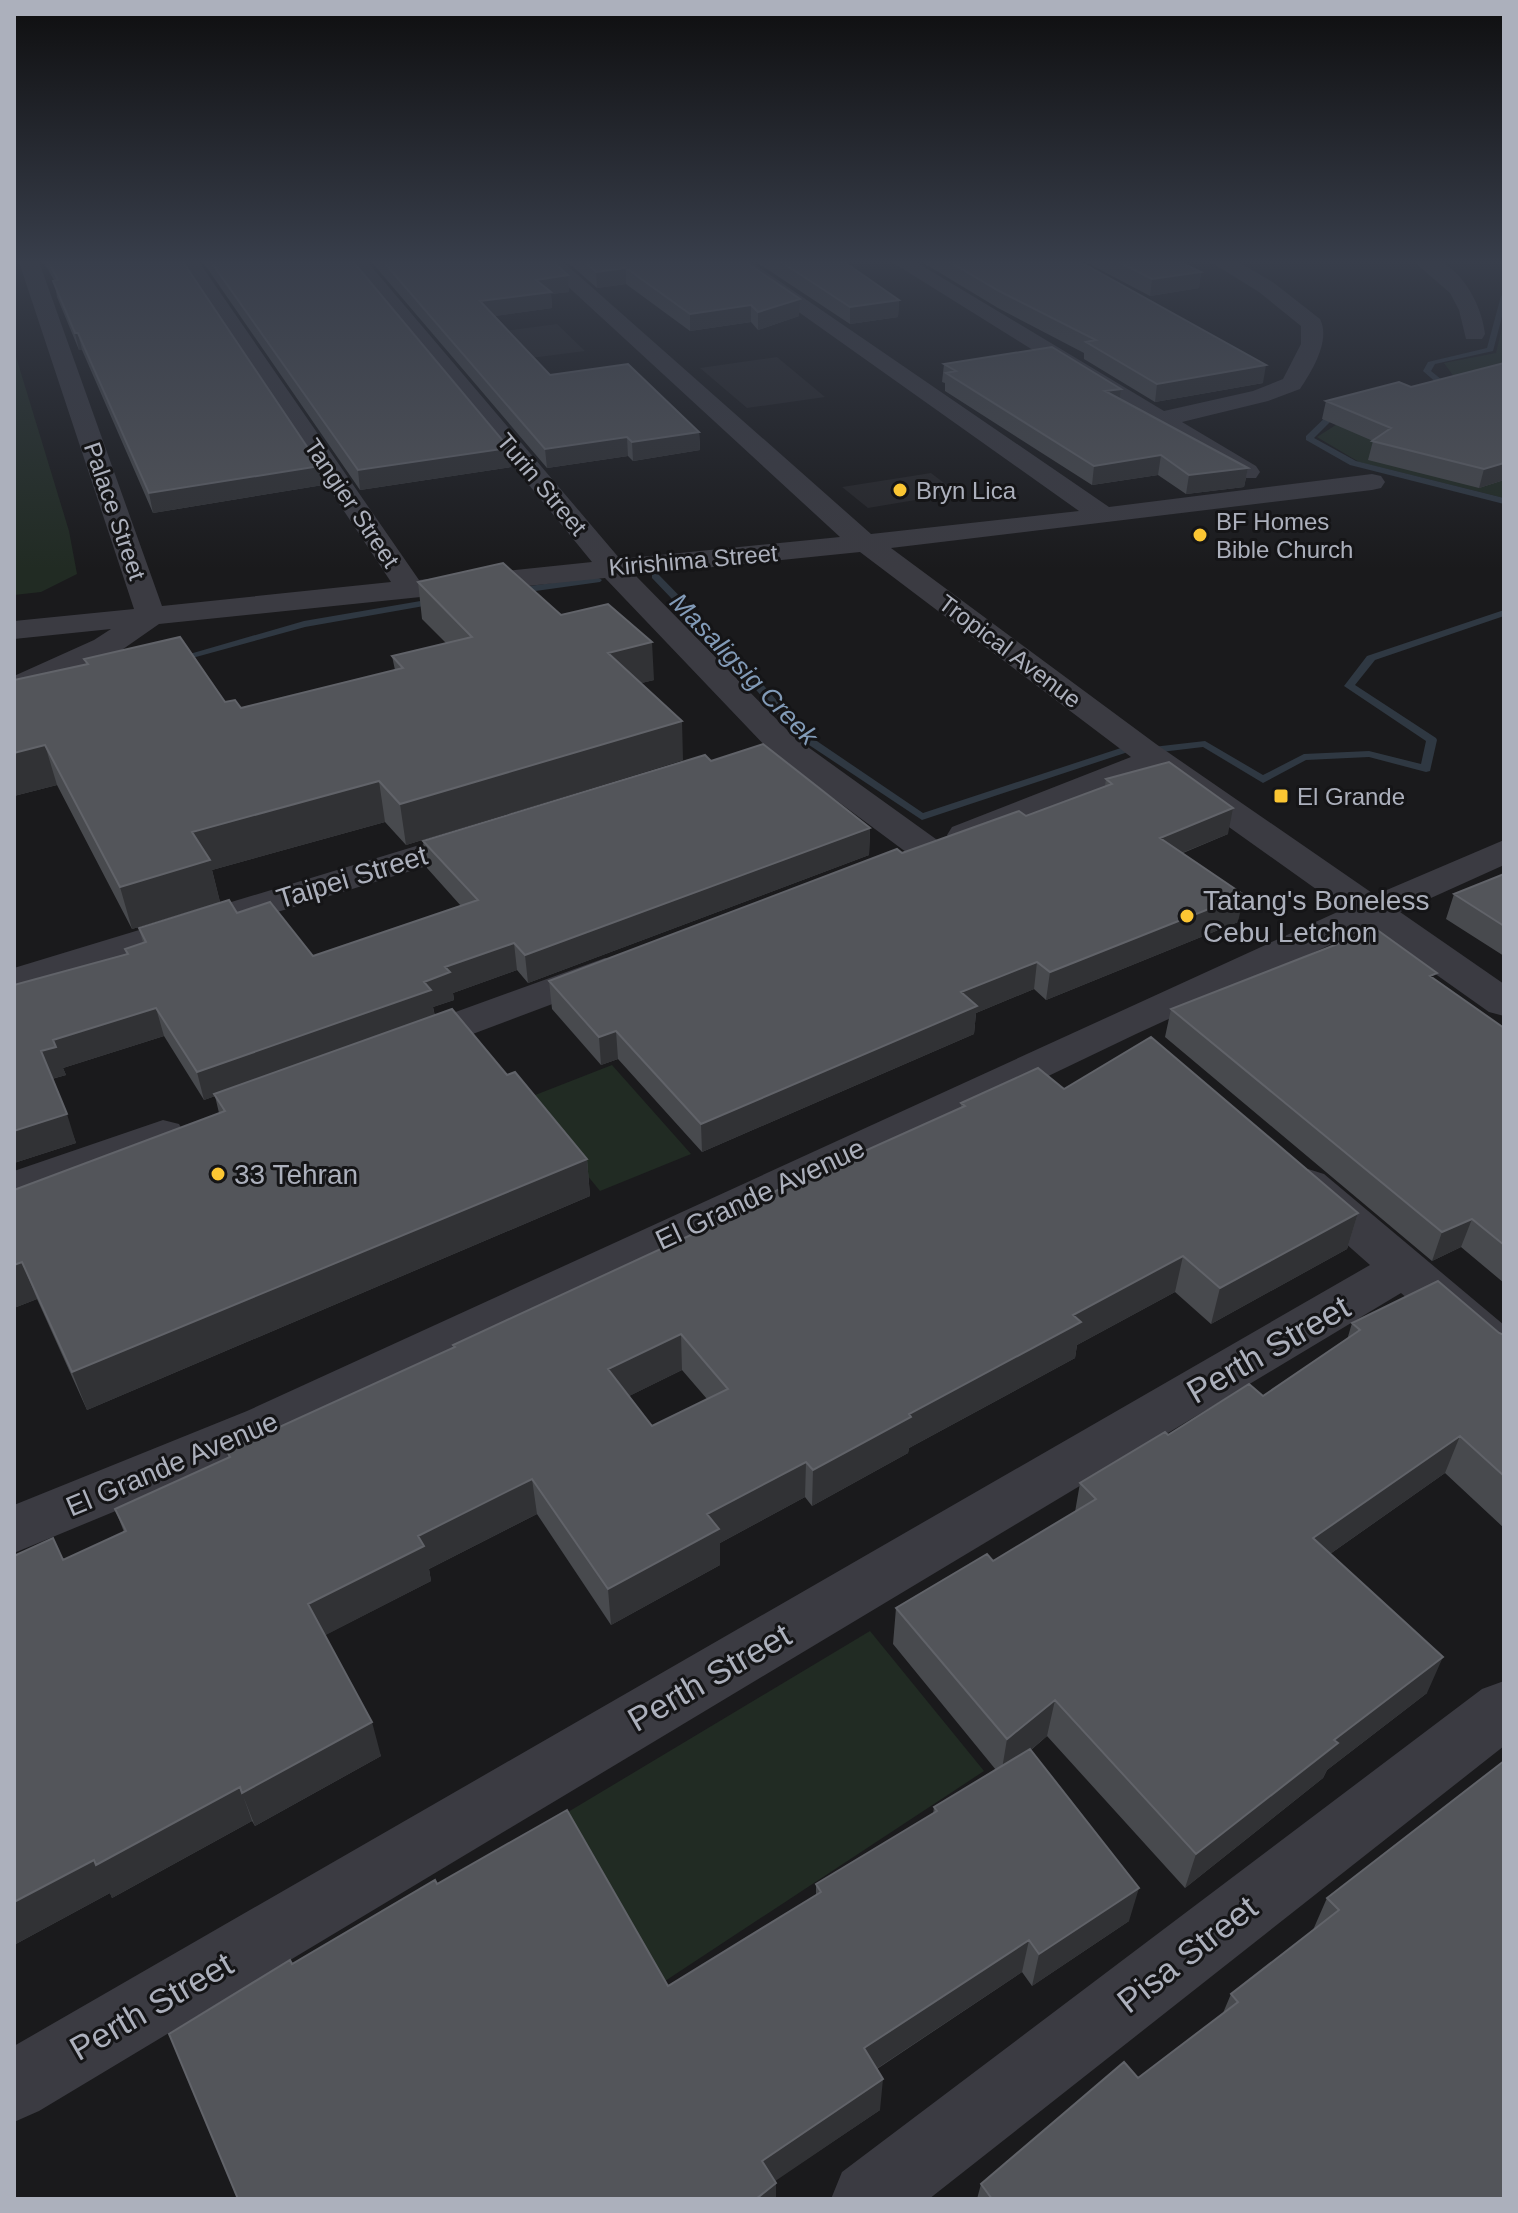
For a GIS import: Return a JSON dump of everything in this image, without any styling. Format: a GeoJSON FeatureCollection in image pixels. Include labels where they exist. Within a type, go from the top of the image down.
{"type":"FeatureCollection","features":[{"type":"Feature","properties":{"kind":"street","name":"Palace Street"},"geometry":{"type":"LineString","coordinates":[[14,688],[105,647],[151,616],[64,362]]}},
{"type":"Feature","properties":{"kind":"street","name":"Tangier Street"},"geometry":{"type":"LineString","coordinates":[[257,362],[409,587]]}},
{"type":"Feature","properties":{"kind":"street","name":"Turin Street"},"geometry":{"type":"LineString","coordinates":[[440,362],[767,748],[927,850]]}},
{"type":"Feature","properties":{"kind":"street","name":"Tropical Avenue"},"geometry":{"type":"LineString","coordinates":[[664,362],[867,544],[1155,760],[1504,1003]]}},
{"type":"Feature","properties":{"kind":"street"},"geometry":{"type":"LineString","coordinates":[[883,362],[1104,516]]}},
{"type":"Feature","properties":{"kind":"street"},"geometry":{"type":"LineString","coordinates":[[1068,362],[1279,492]]}},
{"type":"Feature","properties":{"kind":"street"},"geometry":{"type":"LineString","coordinates":[[1162,419],[1260,396],[1295,362]]}},
{"type":"Feature","properties":{"kind":"street","name":"Kirishima Street"},"geometry":{"type":"LineString","coordinates":[[14,630],[409,587],[867,544],[1372,482]]}},
{"type":"Feature","properties":{"kind":"street"},"geometry":{"type":"LineString","coordinates":[[882,867],[1155,760]]}},
{"type":"Feature","properties":{"kind":"street","name":"Taipei Street"},"geometry":{"type":"LineString","coordinates":[[14,981],[511,827]]}},
{"type":"Feature","properties":{"kind":"street","name":"El Grande Avenue"},"geometry":{"type":"LineString","coordinates":[[14,1530],[266,1426],[1138,1039],[1372,910],[1504,851]]}},
{"type":"Feature","properties":{"kind":"street"},"geometry":{"type":"LineString","coordinates":[[374,1057],[643,956]]}},
{"type":"Feature","properties":{"kind":"street"},"geometry":{"type":"LineString","coordinates":[[14,1188],[195,1124]]}},
{"type":"Feature","properties":{"kind":"street"},"geometry":{"type":"LineString","coordinates":[[1271,1153],[1504,1354]]}},
{"type":"Feature","properties":{"kind":"street","name":"Perth Street"},"geometry":{"type":"LineString","coordinates":[[14,2086],[1404,1268]]}},
{"type":"Feature","properties":{"kind":"street","name":"Pisa Street"},"geometry":{"type":"LineString","coordinates":[[869,2199],[1504,1709]]}},
{"type":"Feature","properties":{"kind":"shaded area"},"geometry":{"type":"Polygon","coordinates":[[[14,362],[18,362],[69,531],[77,574],[41,592],[14,595],[14,362]]]}},
{"type":"Feature","properties":{"kind":"shaded area"},"geometry":{"type":"Polygon","coordinates":[[[740,362],[783,362],[825,397],[747,408],[700,368],[740,362]]]}},
{"type":"Feature","properties":{"kind":"shaded area"},"geometry":{"type":"Polygon","coordinates":[[[1504,362],[1504,498],[1359,462],[1317,437],[1367,405],[1463,389],[1444,363],[1504,362]]]}},
{"type":"Feature","properties":{"kind":"shaded area","name":"Bryn Lica"},"geometry":{"type":"Polygon","coordinates":[[[931,473],[957,493],[868,508],[842,487],[931,473]]]}},
{"type":"Feature","properties":{"kind":"shaded area"},"geometry":{"type":"Polygon","coordinates":[[[612,1065],[691,1154],[600,1191],[525,1099],[612,1065]]]}},
{"type":"Feature","properties":{"kind":"shaded area"},"geometry":{"type":"Polygon","coordinates":[[[870,1631],[984,1771],[659,1985],[558,1818],[870,1631]]]}},
{"type":"Feature","properties":{"kind":"building"},"geometry":{"type":"Polygon","coordinates":[[[91,362],[250,362],[320,466],[149,493],[91,362]]]}},
{"type":"Feature","properties":{"kind":"building"},"geometry":{"type":"Polygon","coordinates":[[[282,362],[437,362],[509,448],[358,470],[282,362]]]}},
{"type":"Feature","properties":{"kind":"building"},"geometry":{"type":"Polygon","coordinates":[[[470,362],[538,362],[550,375],[628,364],[699,432],[632,442],[627,437],[545,449],[470,362]]]}},
{"type":"Feature","properties":{"kind":"building"},"geometry":{"type":"Polygon","coordinates":[[[1077,362],[1121,389],[1105,391],[1248,468],[1189,475],[1161,455],[1094,466],[946,373],[956,371],[944,364],[1077,362]]]}},
{"type":"Feature","properties":{"kind":"building"},"geometry":{"type":"Polygon","coordinates":[[[1120,362],[1261,362],[1266,365],[1157,384],[1120,362]]]}},
{"type":"Feature","properties":{"kind":"building"},"geometry":{"type":"Polygon","coordinates":[[[1504,363],[1504,463],[1484,469],[1372,441],[1391,428],[1326,401],[1399,382],[1411,387],[1504,363]]]}},
{"type":"Feature","properties":{"kind":"building"},"geometry":{"type":"Polygon","coordinates":[[[503,563],[561,615],[608,604],[652,642],[608,653],[682,721],[400,804],[379,781],[192,832],[210,860],[120,887],[45,745],[14,753],[14,680],[88,664],[84,659],[180,637],[225,702],[235,700],[241,708],[403,668],[392,656],[472,637],[418,582],[503,563]]]}},
{"type":"Feature","properties":{"kind":"building"},"geometry":{"type":"Polygon","coordinates":[[[763,744],[870,828],[525,955],[514,943],[445,967],[450,972],[424,982],[431,990],[197,1072],[156,1008],[53,1040],[56,1047],[41,1051],[67,1114],[14,1131],[14,985],[128,954],[125,949],[146,942],[139,928],[229,900],[237,913],[270,902],[313,956],[478,900],[423,841],[705,755],[711,761],[763,744]]]}},
{"type":"Feature","properties":{"kind":"building"},"geometry":{"type":"Polygon","coordinates":[[[1169,762],[1233,808],[1160,838],[1244,895],[1050,972],[1037,962],[961,992],[977,1006],[701,1124],[616,1031],[599,1037],[549,981],[897,849],[902,853],[1019,811],[1026,816],[1112,784],[1106,779],[1169,762]]]}},
{"type":"Feature","properties":{"kind":"building"},"geometry":{"type":"Polygon","coordinates":[[[1504,874],[1504,926],[1454,894],[1504,874]]]}},
{"type":"Feature","properties":{"kind":"building"},"geometry":{"type":"Polygon","coordinates":[[[1376,929],[1437,973],[1430,976],[1504,1028],[1504,1245],[1472,1219],[1442,1232],[1171,1009],[1376,929]]]}},
{"type":"Feature","properties":{"kind":"building"},"geometry":{"type":"Polygon","coordinates":[[[452,1009],[507,1075],[515,1072],[587,1159],[72,1372],[22,1262],[14,1265],[14,1190],[225,1111],[214,1094],[452,1009]]]}},
{"type":"Feature","properties":{"kind":"building"},"geometry":{"type":"Polygon","coordinates":[[[1151,1037],[1358,1213],[1220,1288],[1183,1256],[1073,1315],[1081,1322],[909,1414],[911,1417],[813,1470],[806,1462],[707,1514],[719,1529],[608,1589],[532,1479],[418,1536],[424,1546],[308,1604],[372,1722],[242,1793],[240,1787],[96,1865],[94,1860],[14,1902],[14,1556],[53,1538],[63,1560],[126,1531],[115,1509],[230,1457],[227,1451],[455,1347],[453,1345],[732,1216],[729,1212],[965,1106],[961,1103],[1038,1068],[1064,1089],[1151,1037]],[[681,1334],[608,1369],[652,1426],[728,1389],[681,1334]]]}},
{"type":"Feature","properties":{"kind":"building"},"geometry":{"type":"Polygon","coordinates":[[[1438,1281],[1504,1335],[1504,1476],[1460,1436],[1313,1538],[1443,1657],[1334,1740],[1338,1743],[1196,1854],[1055,1700],[1007,1739],[896,1608],[987,1554],[993,1561],[1096,1499],[1080,1483],[1165,1432],[1168,1435],[1249,1384],[1263,1396],[1360,1330],[1352,1323],[1438,1281]]]}},
{"type":"Feature","properties":{"kind":"building"},"geometry":{"type":"Polygon","coordinates":[[[1030,1749],[1139,1888],[1039,1954],[1029,1940],[864,2048],[883,2079],[762,2161],[776,2183],[756,2199],[238,2199],[169,2034],[290,1960],[292,1964],[435,1880],[437,1884],[567,1810],[668,1986],[821,1892],[816,1884],[937,1811],[934,1807],[1030,1749]]]}},
{"type":"Feature","properties":{"kind":"building"},"geometry":{"type":"Polygon","coordinates":[[[1504,1761],[1504,2199],[992,2199],[981,2184],[1124,2062],[1138,2078],[1238,2002],[1231,1994],[1339,1910],[1327,1898],[1504,1761]]]}},
{"type":"Feature","properties":{"kind":"waterway"},"geometry":{"type":"LineString","coordinates":[[1432,362],[1427,371],[1449,389]]}},
{"type":"Feature","properties":{"kind":"waterway"},"geometry":{"type":"LineString","coordinates":[[1339,409],[1309,438],[1353,463],[1504,501]]}},
{"type":"Feature","properties":{"kind":"waterway"},"geometry":{"type":"LineString","coordinates":[[655,576],[736,660],[801,735],[922,817],[1127,749],[1144,751],[1205,744],[1263,780],[1304,757],[1369,754],[1426,769],[1432,740],[1349,686],[1371,658],[1504,613]]}},
{"type":"Feature","properties":{"kind":"waterway","name":"Masaligsig Creek"},"geometry":{"type":"LineString","coordinates":[[514,591],[597,580]]}},
{"type":"Feature","properties":{"kind":"waterway","name":"Masaligsig Creek"},"geometry":{"type":"LineString","coordinates":[[174,660],[304,624],[438,601]]}},
{"type":"Feature","properties":{"kind":"place","name":"Bryn Lica"},"geometry":{"type":"Point","coordinates":[900,490]}},
{"type":"Feature","properties":{"kind":"place","name":"BF Homes Bible Church"},"geometry":{"type":"Point","coordinates":[1200,535]}},
{"type":"Feature","properties":{"kind":"place","name":"El Grande"},"geometry":{"type":"Point","coordinates":[1281,796]}},
{"type":"Feature","properties":{"kind":"place","name":"Tatang's Boneless Cebu Letchon"},"geometry":{"type":"Point","coordinates":[1187,916]}},
{"type":"Feature","properties":{"kind":"place","name":"33 Tehran"},"geometry":{"type":"Point","coordinates":[218,1174]}}]}
